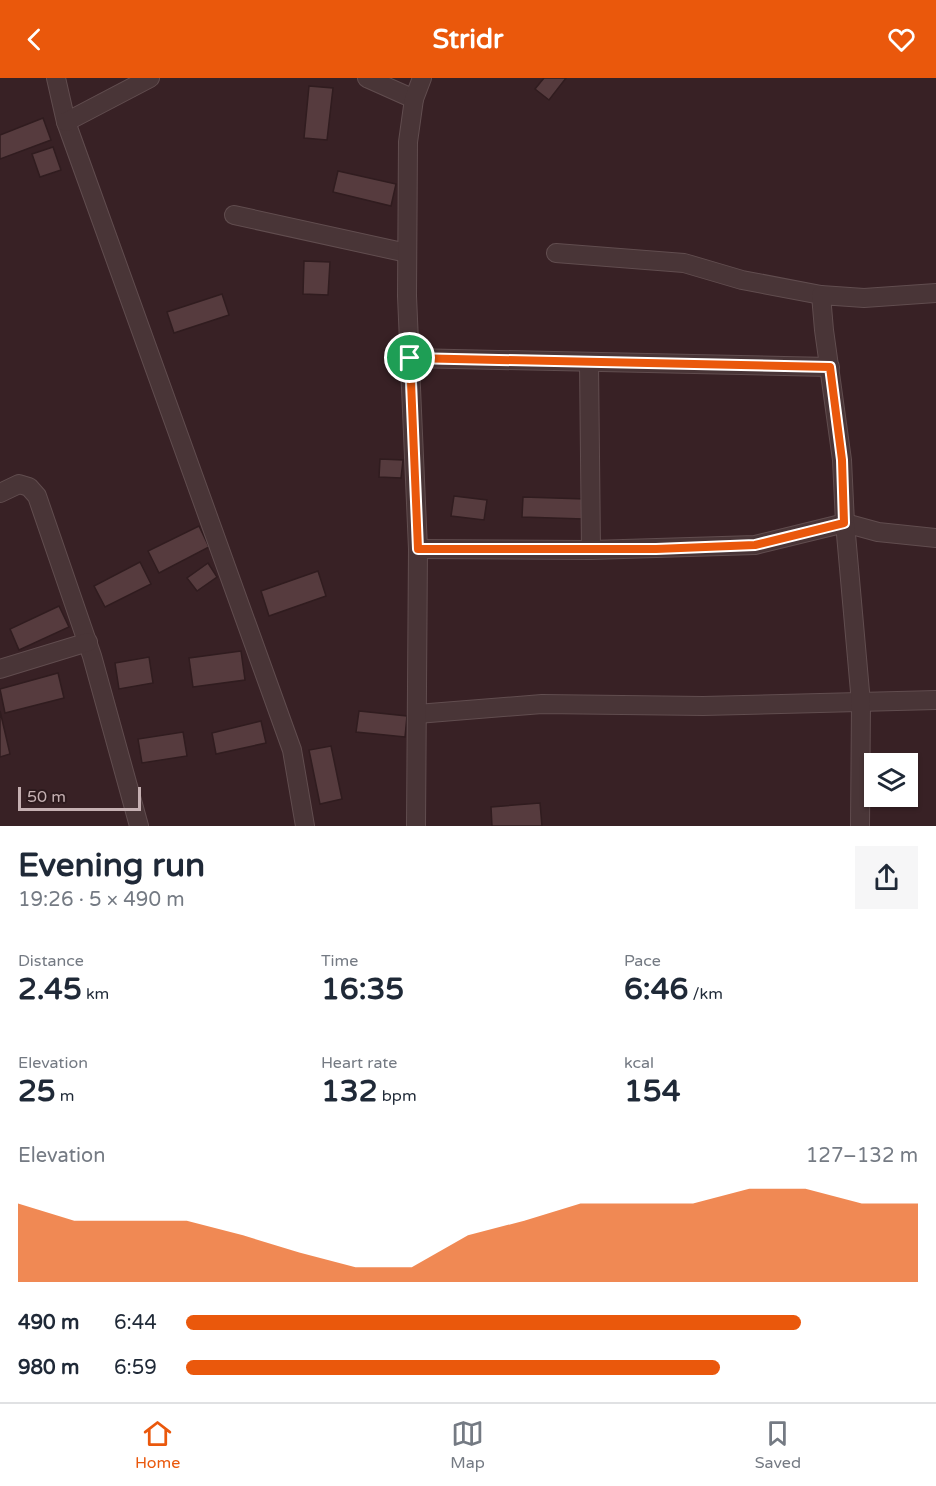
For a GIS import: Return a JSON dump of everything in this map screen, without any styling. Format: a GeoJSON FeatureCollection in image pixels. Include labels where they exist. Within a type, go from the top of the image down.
{"type":"FeatureCollection","features":[{"type":"Feature","properties":{"kind":"street"},"geometry":{"type":"LineString","coordinates":[[56,78],[66,122],[292,750],[305,826]]}},
{"type":"Feature","properties":{"kind":"street"},"geometry":{"type":"LineString","coordinates":[[66,122],[150,78]]}},
{"type":"Feature","properties":{"kind":"street"},"geometry":{"type":"LineString","coordinates":[[367,78],[414,99]]}},
{"type":"Feature","properties":{"kind":"street"},"geometry":{"type":"LineString","coordinates":[[416,826],[418,549],[407,252],[408,141],[414,99],[422,78]]}},
{"type":"Feature","properties":{"kind":"street"},"geometry":{"type":"LineString","coordinates":[[234,215],[407,252]]}},
{"type":"Feature","properties":{"kind":"street"},"geometry":{"type":"LineString","coordinates":[[556,254],[684,263],[742,280],[822,295],[864,298],[936,292]]}},
{"type":"Feature","properties":{"kind":"street"},"geometry":{"type":"LineString","coordinates":[[822,295],[842,460],[844,523],[861,703],[860,826]]}},
{"type":"Feature","properties":{"kind":"street"},"geometry":{"type":"LineString","coordinates":[[410,358],[830,367]]}},
{"type":"Feature","properties":{"kind":"street"},"geometry":{"type":"LineString","coordinates":[[589,362],[591,549]]}},
{"type":"Feature","properties":{"kind":"street"},"geometry":{"type":"LineString","coordinates":[[0,493],[19,484],[29,487],[37,496],[88,642],[139,826]]}},
{"type":"Feature","properties":{"kind":"street"},"geometry":{"type":"LineString","coordinates":[[418,549],[591,549],[755,545],[844,523],[878,532],[936,538]]}},
{"type":"Feature","properties":{"kind":"street"},"geometry":{"type":"LineString","coordinates":[[0,669],[88,642]]}},
{"type":"Feature","properties":{"kind":"street"},"geometry":{"type":"LineString","coordinates":[[417,714],[542,704],[703,706],[936,700]]}},
{"type":"Feature","properties":{"kind":"building"},"geometry":{"type":"Polygon","coordinates":[[[544,78],[566,78],[549,100],[535,89],[544,78]]]}},
{"type":"Feature","properties":{"kind":"building"},"geometry":{"type":"Polygon","coordinates":[[[309,86],[333,88],[327,140],[304,138],[309,86]]]}},
{"type":"Feature","properties":{"kind":"building"},"geometry":{"type":"Polygon","coordinates":[[[43,118],[51,140],[0,159],[0,135],[43,118]]]}},
{"type":"Feature","properties":{"kind":"building"},"geometry":{"type":"Polygon","coordinates":[[[53,147],[61,170],[40,177],[32,154],[53,147]]]}},
{"type":"Feature","properties":{"kind":"building"},"geometry":{"type":"Polygon","coordinates":[[[338,171],[396,184],[391,206],[333,192],[338,171]]]}},
{"type":"Feature","properties":{"kind":"building"},"geometry":{"type":"Polygon","coordinates":[[[304,261],[330,262],[328,295],[303,294],[304,261]]]}},
{"type":"Feature","properties":{"kind":"building"},"geometry":{"type":"Polygon","coordinates":[[[222,294],[229,315],[174,333],[167,312],[222,294]]]}},
{"type":"Feature","properties":{"kind":"building"},"geometry":{"type":"Polygon","coordinates":[[[380,459],[403,460],[401,478],[379,477],[380,459]]]}},
{"type":"Feature","properties":{"kind":"building"},"geometry":{"type":"Polygon","coordinates":[[[454,496],[487,500],[484,520],[451,516],[454,496]]]}},
{"type":"Feature","properties":{"kind":"building"},"geometry":{"type":"Polygon","coordinates":[[[523,497],[585,499],[584,519],[522,517],[523,497]]]}},
{"type":"Feature","properties":{"kind":"building"},"geometry":{"type":"Polygon","coordinates":[[[199,526],[209,547],[159,573],[148,551],[199,526]]]}},
{"type":"Feature","properties":{"kind":"building"},"geometry":{"type":"Polygon","coordinates":[[[140,562],[151,584],[105,607],[94,586],[140,562]]]}},
{"type":"Feature","properties":{"kind":"building"},"geometry":{"type":"Polygon","coordinates":[[[208,563],[217,577],[197,591],[187,578],[208,563]]]}},
{"type":"Feature","properties":{"kind":"building"},"geometry":{"type":"Polygon","coordinates":[[[318,571],[326,596],[269,616],[261,591],[318,571]]]}},
{"type":"Feature","properties":{"kind":"building"},"geometry":{"type":"Polygon","coordinates":[[[59,606],[69,627],[19,650],[10,629],[59,606]]]}},
{"type":"Feature","properties":{"kind":"building"},"geometry":{"type":"Polygon","coordinates":[[[241,651],[245,680],[193,687],[189,658],[241,651]]]}},
{"type":"Feature","properties":{"kind":"building"},"geometry":{"type":"Polygon","coordinates":[[[149,657],[153,683],[119,689],[115,663],[149,657]]]}},
{"type":"Feature","properties":{"kind":"building"},"geometry":{"type":"Polygon","coordinates":[[[58,673],[64,698],[5,713],[0,689],[58,673]]]}},
{"type":"Feature","properties":{"kind":"building"},"geometry":{"type":"Polygon","coordinates":[[[0,711],[10,754],[0,757],[0,711]]]}},
{"type":"Feature","properties":{"kind":"building"},"geometry":{"type":"Polygon","coordinates":[[[359,711],[407,716],[405,737],[356,732],[359,711]]]}},
{"type":"Feature","properties":{"kind":"building"},"geometry":{"type":"Polygon","coordinates":[[[261,721],[266,743],[216,754],[212,733],[261,721]]]}},
{"type":"Feature","properties":{"kind":"building"},"geometry":{"type":"Polygon","coordinates":[[[183,732],[187,756],[142,763],[138,739],[183,732]]]}},
{"type":"Feature","properties":{"kind":"building"},"geometry":{"type":"Polygon","coordinates":[[[331,746],[342,799],[320,804],[309,750],[331,746]]]}},
{"type":"Feature","properties":{"kind":"building"},"geometry":{"type":"Polygon","coordinates":[[[540,803],[542,826],[492,826],[491,807],[540,803]]]}},
{"type":"Feature","properties":{"kind":"route"},"geometry":{"type":"LineString","coordinates":[[410,358],[830,367],[842,460],[844,523],[755,545],[656,549],[418,549],[410,358]]}}]}
